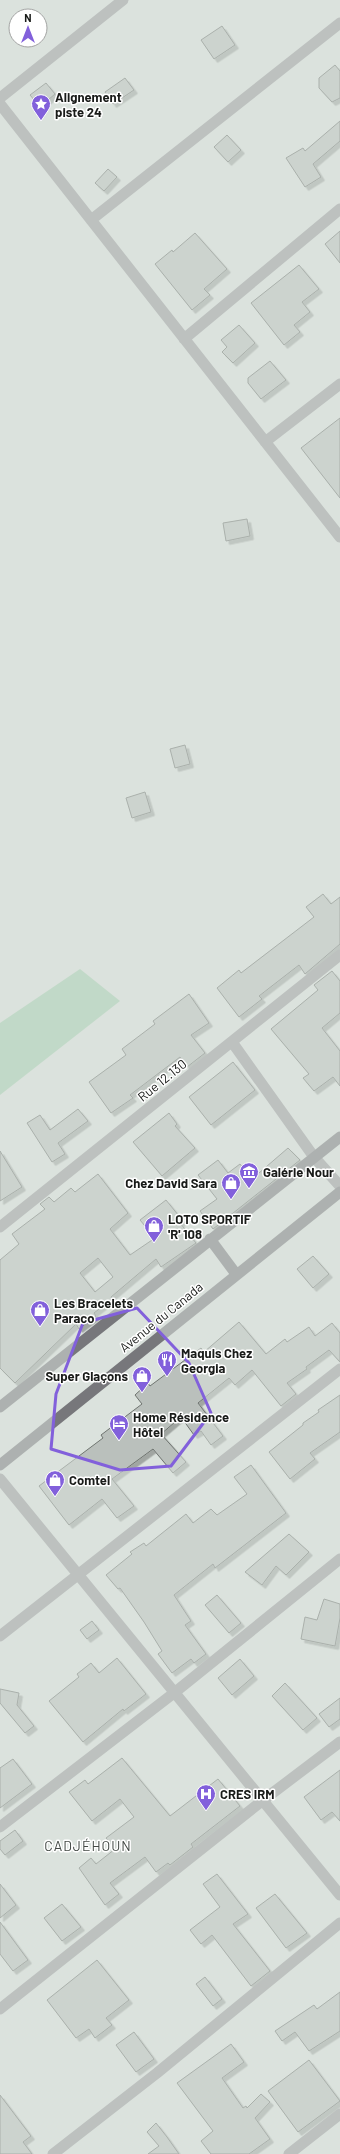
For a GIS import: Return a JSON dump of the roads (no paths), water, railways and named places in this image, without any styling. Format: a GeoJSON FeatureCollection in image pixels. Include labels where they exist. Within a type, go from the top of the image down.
{"type":"FeatureCollection","features":[{"type":"Feature","properties":{"kind":"main road"},"geometry":{"type":"LineString","coordinates":[[0,1407],[314,1156],[340,1137]]}},
{"type":"Feature","properties":{"kind":"main road","name":"Avenue du Canada"},"geometry":{"type":"LineString","coordinates":[[0,1465],[340,1192]]}},
{"type":"Feature","properties":{"kind":"main road"},"geometry":{"type":"LineString","coordinates":[[210,1239],[236,1274]]}},
{"type":"Feature","properties":{"kind":"street"},"geometry":{"type":"LineString","coordinates":[[0,98],[123,0]]}},
{"type":"Feature","properties":{"kind":"street"},"geometry":{"type":"LineString","coordinates":[[91,220],[340,23]]}},
{"type":"Feature","properties":{"kind":"street"},"geometry":{"type":"LineString","coordinates":[[0,104],[340,537]]}},
{"type":"Feature","properties":{"kind":"street"},"geometry":{"type":"LineString","coordinates":[[184,339],[340,209]]}},
{"type":"Feature","properties":{"kind":"street"},"geometry":{"type":"LineString","coordinates":[[265,442],[340,384]]}},
{"type":"Feature","properties":{"kind":"street","name":"Rue 12.130"},"geometry":{"type":"LineString","coordinates":[[0,1227],[340,955]]}},
{"type":"Feature","properties":{"kind":"street"},"geometry":{"type":"LineString","coordinates":[[232,1042],[314,1156],[340,1186]]}},
{"type":"Feature","properties":{"kind":"street"},"geometry":{"type":"LineString","coordinates":[[0,1636],[80,1575],[340,1369]]}},
{"type":"Feature","properties":{"kind":"street"},"geometry":{"type":"LineString","coordinates":[[0,1479],[340,1895]]}},
{"type":"Feature","properties":{"kind":"street"},"geometry":{"type":"LineString","coordinates":[[0,1827],[174,1693],[340,1559]]}},
{"type":"Feature","properties":{"kind":"street"},"geometry":{"type":"LineString","coordinates":[[0,2009],[262,1801],[340,1742]]}},
{"type":"Feature","properties":{"kind":"street"},"geometry":{"type":"LineString","coordinates":[[53,2154],[157,2074],[340,1923]]}},
{"type":"Feature","properties":{"kind":"street"},"geometry":{"type":"LineString","coordinates":[[289,2154],[340,2114]]}},
{"type":"Feature","properties":{"kind":"place","name":"Alignement piste 24"},"geometry":{"type":"Point","coordinates":[41,121]}},
{"type":"Feature","properties":{"kind":"place","name":"Galérie Nour"},"geometry":{"type":"Point","coordinates":[249,1189]}},
{"type":"Feature","properties":{"kind":"place","name":"Chez David Sara"},"geometry":{"type":"Point","coordinates":[231,1200]}},
{"type":"Feature","properties":{"kind":"place","name":"LOTO SPORTIF 'R' 108"},"geometry":{"type":"Point","coordinates":[154,1243]}},
{"type":"Feature","properties":{"kind":"place","name":"Les Bracelets Paraco"},"geometry":{"type":"Point","coordinates":[40,1327]}},
{"type":"Feature","properties":{"kind":"place","name":"Maquis Chez Georgia"},"geometry":{"type":"Point","coordinates":[167,1377]}},
{"type":"Feature","properties":{"kind":"place","name":"Super Glaçons"},"geometry":{"type":"Point","coordinates":[142,1393]}},
{"type":"Feature","properties":{"kind":"place","name":"Home Résidence Hôtel"},"geometry":{"type":"Point","coordinates":[119,1441]}},
{"type":"Feature","properties":{"kind":"place","name":"Comtel"},"geometry":{"type":"Point","coordinates":[55,1497]}},
{"type":"Feature","properties":{"kind":"place","name":"CRES IRM"},"geometry":{"type":"Point","coordinates":[206,1811]}},
{"type":"Feature","properties":{"kind":"district","name":"CADJÉHOUN"},"geometry":{"type":"Point","coordinates":[88,1845]}}]}
